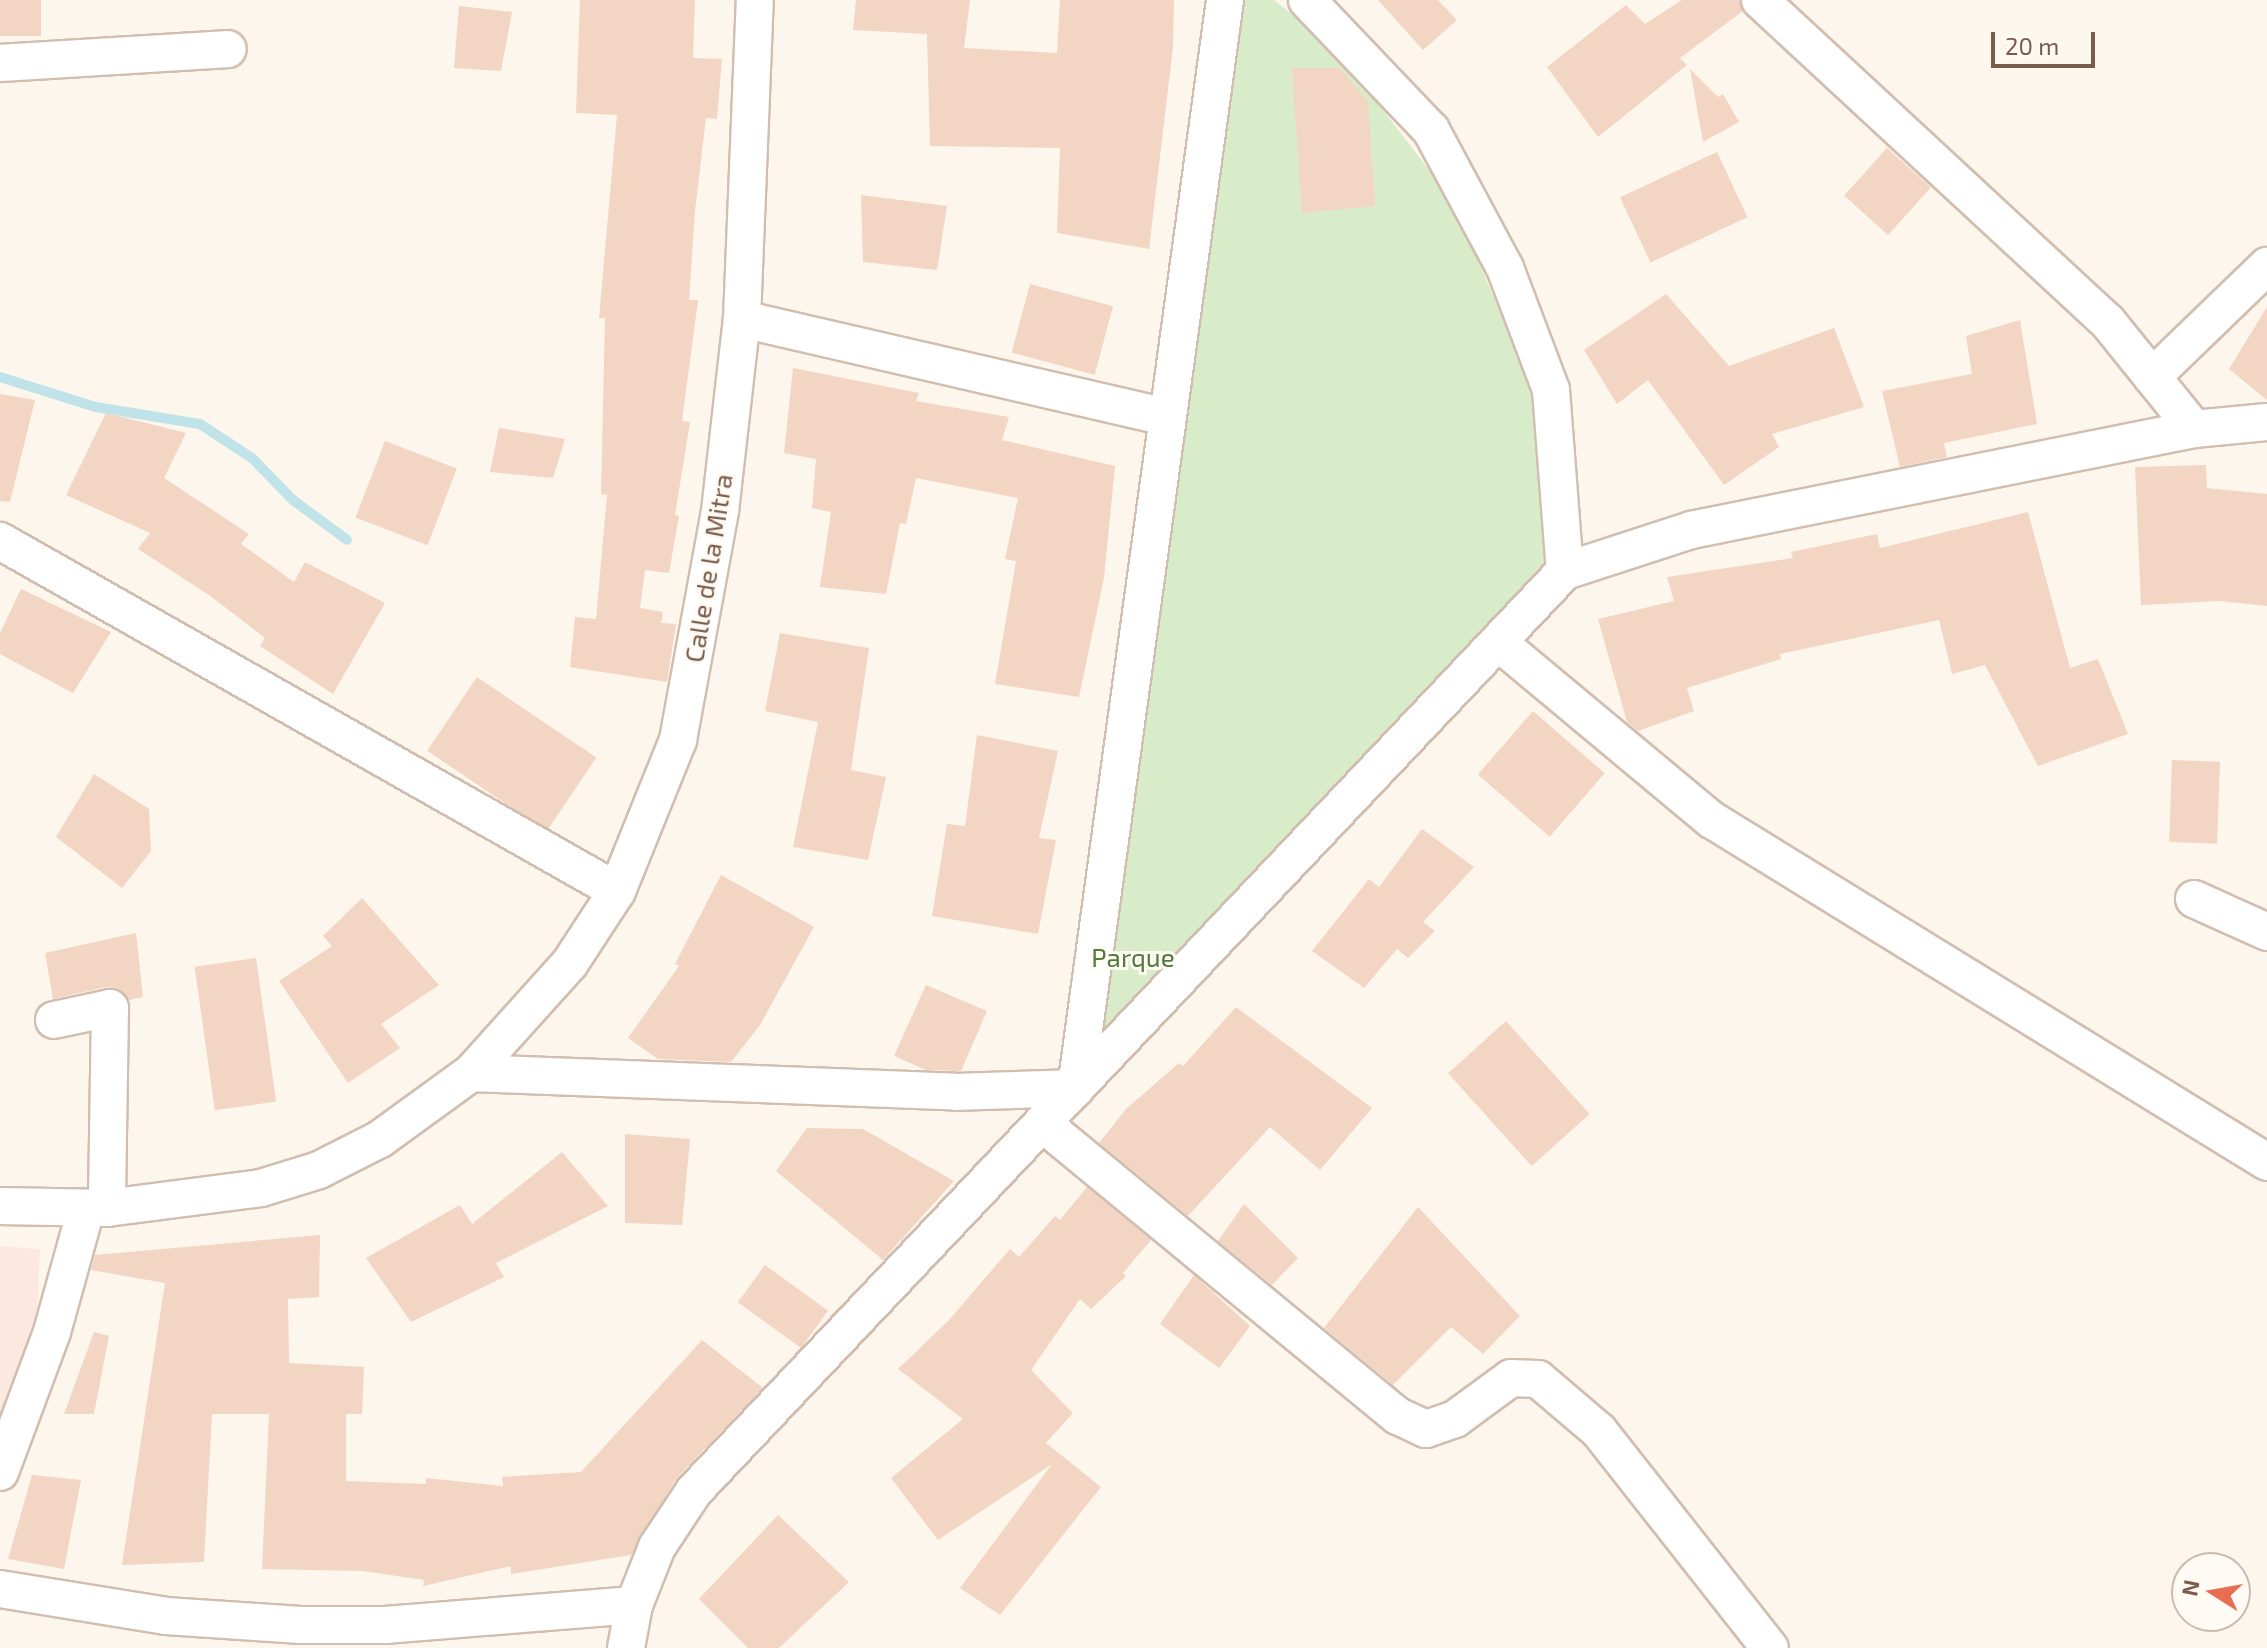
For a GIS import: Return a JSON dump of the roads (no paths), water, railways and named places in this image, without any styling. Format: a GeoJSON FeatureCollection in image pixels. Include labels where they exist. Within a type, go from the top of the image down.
{"type":"FeatureCollection","features":[{"type":"Feature","properties":{"kind":"street","name":"Calle de la Mitra"},"geometry":{"type":"LineString","coordinates":[[0,1206],[97,1208],[261,1188],[319,1170],[380,1139],[471,1073],[570,963],[617,891],[678,740],[720,511],[742,319],[755,0]]}},
{"type":"Feature","properties":{"kind":"street"},"geometry":{"type":"LineString","coordinates":[[1076,1088],[1225,0]]}},
{"type":"Feature","properties":{"kind":"street"},"geometry":{"type":"LineString","coordinates":[[1307,0],[1431,130],[1505,268],[1551,390],[1565,571]]}},
{"type":"Feature","properties":{"kind":"street"},"geometry":{"type":"LineString","coordinates":[[1760,0],[2107,321],[2194,429]]}},
{"type":"Feature","properties":{"kind":"street"},"geometry":{"type":"LineString","coordinates":[[0,63],[228,49]]}},
{"type":"Feature","properties":{"kind":"street"},"geometry":{"type":"LineString","coordinates":[[2152,377],[2267,266]]}},
{"type":"Feature","properties":{"kind":"street"},"geometry":{"type":"LineString","coordinates":[[742,319],[1167,417]]}},
{"type":"Feature","properties":{"kind":"street"},"geometry":{"type":"LineString","coordinates":[[626,1648],[634,1605],[657,1547],[694,1491],[1565,571],[1691,530],[2194,429],[2267,422]]}},
{"type":"Feature","properties":{"kind":"street"},"geometry":{"type":"LineString","coordinates":[[0,541],[617,891]]}},
{"type":"Feature","properties":{"kind":"street"},"geometry":{"type":"LineString","coordinates":[[1498,642],[1712,820],[2267,1162]]}},
{"type":"Feature","properties":{"kind":"street"},"geometry":{"type":"LineString","coordinates":[[2194,899],[2267,932]]}},
{"type":"Feature","properties":{"kind":"street"},"geometry":{"type":"LineString","coordinates":[[0,1472],[97,1208],[110,1008],[54,1020]]}},
{"type":"Feature","properties":{"kind":"street"},"geometry":{"type":"LineString","coordinates":[[471,1073],[956,1092],[1076,1088]]}},
{"type":"Feature","properties":{"kind":"street"},"geometry":{"type":"LineString","coordinates":[[1042,1123],[1398,1416],[1426,1429],[1455,1419],[1511,1378],[1538,1379],[1599,1431],[1770,1648]]}},
{"type":"Feature","properties":{"kind":"street"},"geometry":{"type":"LineString","coordinates":[[0,1589],[166,1616],[301,1625],[385,1625],[634,1605]]}},
{"type":"Feature","properties":{"kind":"waterway"},"geometry":{"type":"LineString","coordinates":[[0,377],[96,407],[200,424],[252,458],[293,500],[347,540]]}},
{"type":"Feature","properties":{"kind":"park label","name":"Parque"},"geometry":{"type":"Point","coordinates":[1133,957]}}]}
